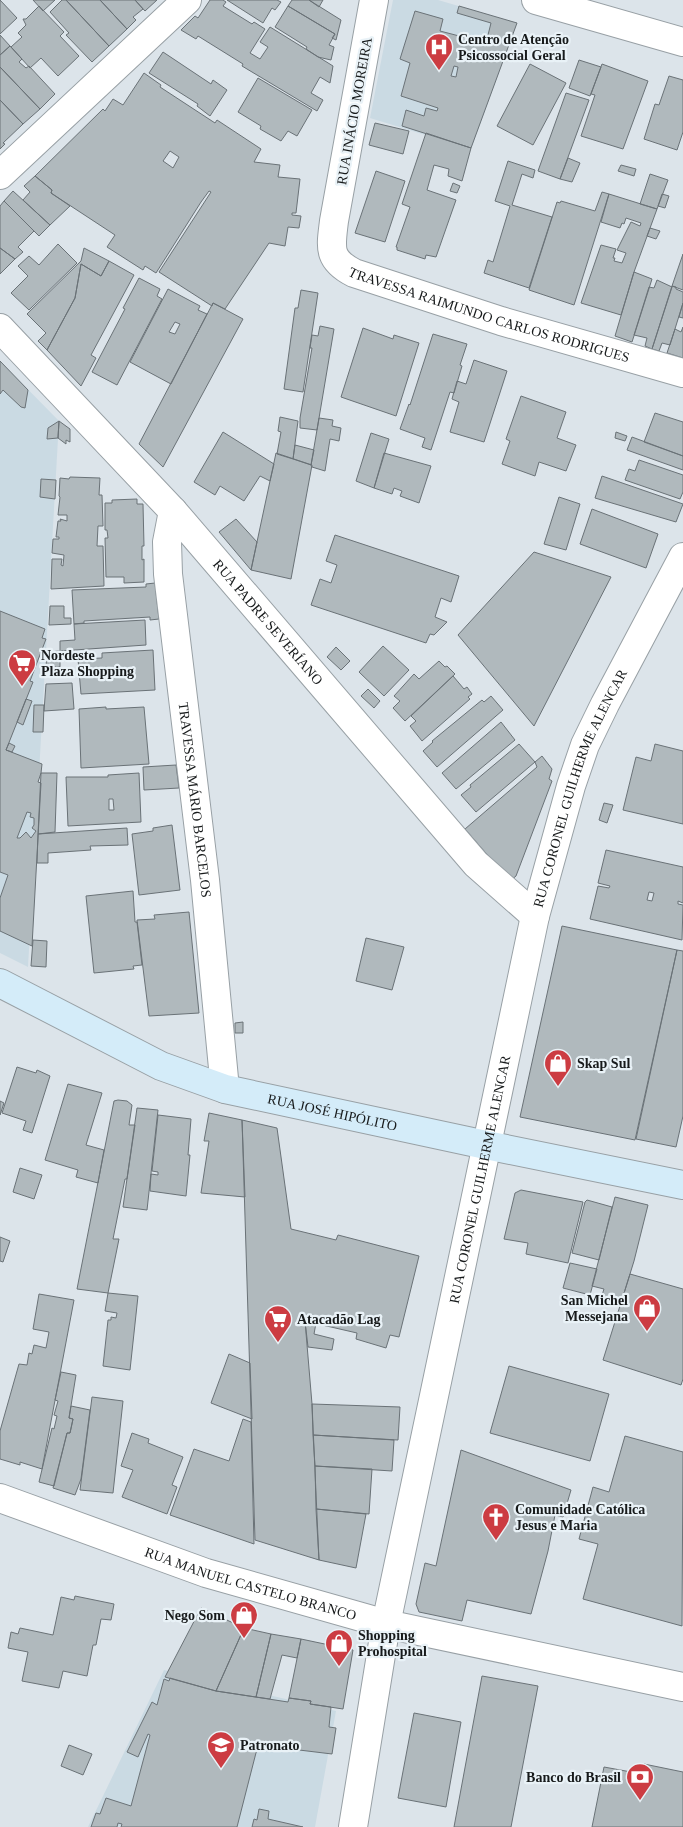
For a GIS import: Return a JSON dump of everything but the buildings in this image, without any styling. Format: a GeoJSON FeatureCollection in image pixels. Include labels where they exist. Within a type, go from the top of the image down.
{"type":"FeatureCollection","features":[{"type":"Feature","properties":{"kind":"main road","name":"RUA JOSÉ HIPÓLITO"},"geometry":{"type":"LineString","coordinates":[[0,983],[161,1066],[225,1089],[683,1185]]}},
{"type":"Feature","properties":{"kind":"street"},"geometry":{"type":"LineString","coordinates":[[0,175],[187,0]]}},
{"type":"Feature","properties":{"kind":"street","name":"RUA INÁCIO MOREIRA"},"geometry":{"type":"LineString","coordinates":[[334,221],[374,0]]}},
{"type":"Feature","properties":{"kind":"street"},"geometry":{"type":"LineString","coordinates":[[536,0],[683,42]]}},
{"type":"Feature","properties":{"kind":"street","name":"TRAVESSA RAIMUNDO CARLOS RODRIGUES"},"geometry":{"type":"LineString","coordinates":[[334,221],[332,250],[340,266],[354,273],[501,321],[683,374]]}},
{"type":"Feature","properties":{"kind":"street","name":"RUA PADRE SEVERÍANO"},"geometry":{"type":"LineString","coordinates":[[0,328],[174,512],[476,864],[535,916]]}},
{"type":"Feature","properties":{"kind":"street","name":"TRAVESSA MÁRIO BARCELOS"},"geometry":{"type":"LineString","coordinates":[[174,512],[167,542],[168,574],[205,880],[225,1089]]}},
{"type":"Feature","properties":{"kind":"street","name":"RUA CORONEL GUILHERME ALENCAR"},"geometry":{"type":"LineString","coordinates":[[353,1827],[386,1624],[535,916],[571,786],[585,745],[683,556]]}},
{"type":"Feature","properties":{"kind":"street","name":"RUA MANUEL CASTELO BRANCO"},"geometry":{"type":"LineString","coordinates":[[0,1498],[206,1573],[386,1624],[683,1687]]}},
{"type":"Feature","properties":{"kind":"shaded area","name":"Centro de Atenção Psicossocial Geral"},"geometry":{"type":"Polygon","coordinates":[[[393,0],[438,0],[517,23],[471,149],[370,118],[393,0]]]}},
{"type":"Feature","properties":{"kind":"shaded area","name":"Nordeste Plaza Shopping"},"geometry":{"type":"Polygon","coordinates":[[[0,361],[59,421],[28,967],[0,953],[0,361]]]}},
{"type":"Feature","properties":{"kind":"shaded area","name":"Patronato"},"geometry":{"type":"Polygon","coordinates":[[[164,1670],[336,1711],[315,1827],[88,1827],[164,1670]]]}},
{"type":"Feature","properties":{"kind":"place","name":"Centro de Atenção Psicossocial Geral"},"geometry":{"type":"Point","coordinates":[439,71]}},
{"type":"Feature","properties":{"kind":"place","name":"Nordeste Plaza Shopping"},"geometry":{"type":"Point","coordinates":[22,687]}},
{"type":"Feature","properties":{"kind":"place","name":"Skap Sul"},"geometry":{"type":"Point","coordinates":[558,1087]}},
{"type":"Feature","properties":{"kind":"place","name":"San Michel Messejana"},"geometry":{"type":"Point","coordinates":[647,1332]}},
{"type":"Feature","properties":{"kind":"place","name":"Atacadão Lag"},"geometry":{"type":"Point","coordinates":[278,1343]}},
{"type":"Feature","properties":{"kind":"place","name":"Comunidade Católica Jesus e Maria"},"geometry":{"type":"Point","coordinates":[496,1541]}},
{"type":"Feature","properties":{"kind":"place","name":"Nego Som"},"geometry":{"type":"Point","coordinates":[244,1639]}},
{"type":"Feature","properties":{"kind":"place","name":"Shopping Prohospital"},"geometry":{"type":"Point","coordinates":[339,1667]}},
{"type":"Feature","properties":{"kind":"place","name":"Patronato"},"geometry":{"type":"Point","coordinates":[221,1769]}},
{"type":"Feature","properties":{"kind":"place","name":"Banco do Brasil"},"geometry":{"type":"Point","coordinates":[640,1801]}}]}
